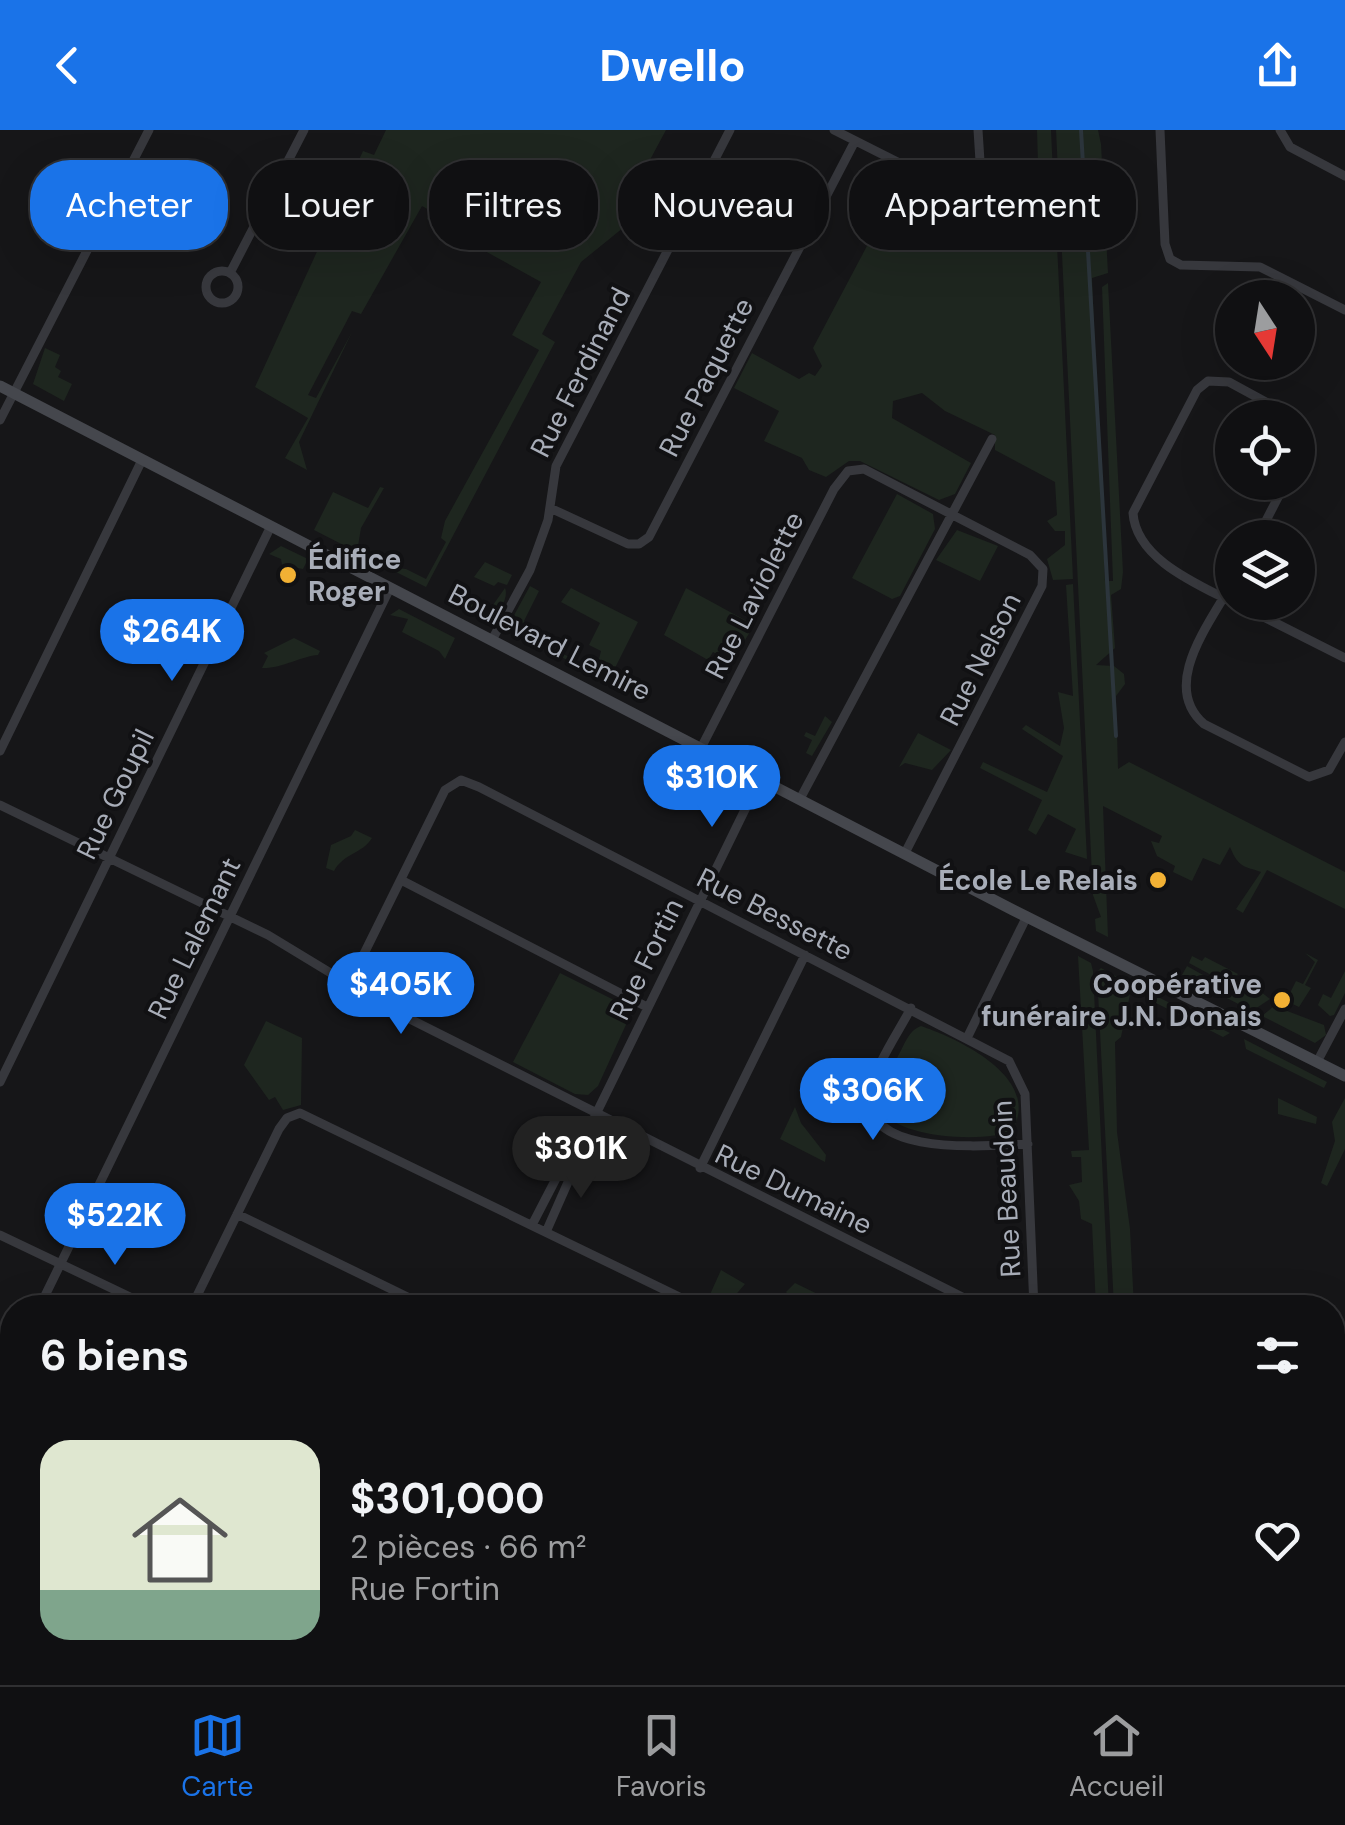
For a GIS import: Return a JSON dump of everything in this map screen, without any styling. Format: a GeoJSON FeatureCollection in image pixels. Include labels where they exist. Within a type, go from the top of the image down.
{"type":"FeatureCollection","features":[{"type":"Feature","properties":{"kind":"main road","name":"Boulevard Lemire"},"geometry":{"type":"LineString","coordinates":[[0,386],[1345,1076]]}},
{"type":"Feature","properties":{"kind":"street"},"geometry":{"type":"LineString","coordinates":[[0,420],[149,130]]}},
{"type":"Feature","properties":{"kind":"street"},"geometry":{"type":"LineString","coordinates":[[230,272],[304,130]]}},
{"type":"Feature","properties":{"kind":"street","name":"Rue Ferdinand"},"geometry":{"type":"LineString","coordinates":[[492,640],[530,570],[550,508],[556,466],[730,130]]}},
{"type":"Feature","properties":{"kind":"street"},"geometry":{"type":"LineString","coordinates":[[834,130],[893,160]]}},
{"type":"Feature","properties":{"kind":"street"},"geometry":{"type":"LineString","coordinates":[[978,130],[979,160]]}},
{"type":"Feature","properties":{"kind":"street"},"geometry":{"type":"LineString","coordinates":[[1160,130],[1165,244],[1170,260],[1181,264],[1260,268],[1345,310]]}},
{"type":"Feature","properties":{"kind":"street"},"geometry":{"type":"LineString","coordinates":[[1280,130],[1290,147],[1345,176]]}},
{"type":"Feature","properties":{"kind":"street","name":"Rue Paquette"},"geometry":{"type":"LineString","coordinates":[[550,508],[630,545],[646,540],[855,141]]}},
{"type":"Feature","properties":{"kind":"street"},"geometry":{"type":"LineString","coordinates":[[1215,592],[1170,567],[1137,529],[1135,508],[1197,390],[1208,381],[1222,379],[1262,400]]}},
{"type":"Feature","properties":{"kind":"street"},"geometry":{"type":"LineString","coordinates":[[800,799],[992,439]]}},
{"type":"Feature","properties":{"kind":"street"},"geometry":{"type":"LineString","coordinates":[[0,751],[142,460]]}},
{"type":"Feature","properties":{"kind":"street","name":"Rue Nelson"},"geometry":{"type":"LineString","coordinates":[[853,469],[864,469],[1033,557],[1044,570],[1044,580],[906,853]]}},
{"type":"Feature","properties":{"kind":"street","name":"Rue Laviolette"},"geometry":{"type":"LineString","coordinates":[[700,748],[838,481],[853,469]]}},
{"type":"Feature","properties":{"kind":"street","name":"Rue Goupil"},"geometry":{"type":"LineString","coordinates":[[0,1082],[270,526]]}},
{"type":"Feature","properties":{"kind":"street","name":"Rue Lalemant"},"geometry":{"type":"LineString","coordinates":[[45,1295],[390,588]]}},
{"type":"Feature","properties":{"kind":"street"},"geometry":{"type":"LineString","coordinates":[[1219,620],[1186,676],[1186,696],[1197,718],[1310,776],[1329,770],[1345,742]]}},
{"type":"Feature","properties":{"kind":"street"},"geometry":{"type":"LineString","coordinates":[[1268,620],[1345,658]]}},
{"type":"Feature","properties":{"kind":"street","name":"Rue Fortin"},"geometry":{"type":"LineString","coordinates":[[546,1232],[570,1179],[574,1159],[760,778]]}},
{"type":"Feature","properties":{"kind":"street","name":"Rue Bessette"},"geometry":{"type":"LineString","coordinates":[[401,880],[444,790],[455,780],[479,787],[968,1036]]}},
{"type":"Feature","properties":{"kind":"street","name":"Rue Dumaine"},"geometry":{"type":"LineString","coordinates":[[0,805],[229,916],[595,1115],[958,1295]]}},
{"type":"Feature","properties":{"kind":"street"},"geometry":{"type":"LineString","coordinates":[[348,984],[401,880],[647,1006]]}},
{"type":"Feature","properties":{"kind":"street"},"geometry":{"type":"LineString","coordinates":[[968,1036],[1027,916]]}},
{"type":"Feature","properties":{"kind":"street"},"geometry":{"type":"LineString","coordinates":[[700,1168],[805,955]]}},
{"type":"Feature","properties":{"kind":"street"},"geometry":{"type":"LineString","coordinates":[[910,1008],[871,1088],[871,1108],[878,1122],[901,1136],[938,1146],[1028,1144]]}},
{"type":"Feature","properties":{"kind":"street"},"geometry":{"type":"LineString","coordinates":[[1317,1062],[1345,1009]]}},
{"type":"Feature","properties":{"kind":"street","name":"Rue Beaudoin"},"geometry":{"type":"LineString","coordinates":[[968,1036],[1017,1070],[1024,1089],[1034,1295]]}},
{"type":"Feature","properties":{"kind":"street"},"geometry":{"type":"LineString","coordinates":[[197,1295],[279,1129],[287,1118],[300,1113],[675,1295]]}},
{"type":"Feature","properties":{"kind":"street","name":"Rue Fortin"},"geometry":{"type":"LineString","coordinates":[[532,1226],[561,1169],[574,1159]]}},
{"type":"Feature","properties":{"kind":"street"},"geometry":{"type":"LineString","coordinates":[[237,1214],[403,1295]]}},
{"type":"Feature","properties":{"kind":"street"},"geometry":{"type":"LineString","coordinates":[[0,1235],[126,1295]]}},
{"type":"Feature","properties":{"kind":"shaded area"},"geometry":{"type":"Polygon","coordinates":[[[386,130],[666,130],[650,160],[618,160],[618,232],[598,248],[598,160],[429,160],[429,210],[422,206],[409,229],[409,160],[359,160],[363,151],[374,155],[386,130]]]}},
{"type":"Feature","properties":{"kind":"shaded area"},"geometry":{"type":"Polygon","coordinates":[[[1037,130],[1051,130],[1052,160],[1038,160],[1037,130]]]}},
{"type":"Feature","properties":{"kind":"shaded area"},"geometry":{"type":"Polygon","coordinates":[[[1056,130],[1098,130],[1102,160],[1057,160],[1056,130]]]}},
{"type":"Feature","properties":{"kind":"shaded area"},"geometry":{"type":"Polygon","coordinates":[[[318,250],[397,250],[361,314],[352,311],[308,395],[316,398],[352,332],[299,442],[307,470],[285,458],[308,418],[255,387],[318,250]]]}},
{"type":"Feature","properties":{"kind":"shaded area"},"geometry":{"type":"Polygon","coordinates":[[[483,250],[596,250],[581,262],[542,334],[555,342],[426,587],[386,567],[406,569],[426,579],[446,542],[441,538],[445,521],[539,350],[512,335],[541,282],[483,250]]]}},
{"type":"Feature","properties":{"kind":"shaded area"},"geometry":{"type":"Polygon","coordinates":[[[865,250],[1057,250],[1073,579],[1053,580],[1047,559],[1065,545],[1065,531],[1055,531],[1047,521],[1057,515],[1055,482],[995,450],[995,435],[945,411],[922,393],[893,401],[892,418],[971,463],[955,494],[939,500],[860,461],[849,461],[826,477],[809,470],[802,458],[764,441],[779,411],[734,388],[752,353],[799,379],[809,373],[815,376],[822,366],[813,348],[865,250]]]}},
{"type":"Feature","properties":{"kind":"shaded area"},"geometry":{"type":"Polygon","coordinates":[[[1062,250],[1107,250],[1108,273],[1092,278],[1105,581],[1113,581],[1102,287],[1108,283],[1123,572],[1121,589],[1111,595],[1115,648],[1096,665],[1114,666],[1124,674],[1125,684],[1116,696],[1118,769],[1129,762],[1345,872],[1345,909],[1267,870],[1243,913],[1236,909],[1261,872],[1240,863],[1230,847],[1220,865],[1203,858],[1192,881],[1173,872],[1175,866],[1157,856],[1151,841],[1159,843],[1162,836],[1103,806],[1108,937],[1096,931],[1095,919],[1101,917],[1093,895],[1062,250]]]}},
{"type":"Feature","properties":{"kind":"shaded area"},"geometry":{"type":"Polygon","coordinates":[[[45,348],[60,355],[55,367],[61,371],[58,377],[72,384],[64,401],[33,384],[45,348]]]}},
{"type":"Feature","properties":{"kind":"shaded area"},"geometry":{"type":"Polygon","coordinates":[[[380,487],[384,488],[361,528],[357,552],[314,530],[333,492],[368,508],[380,487]]]}},
{"type":"Feature","properties":{"kind":"shaded area"},"geometry":{"type":"Polygon","coordinates":[[[897,494],[933,514],[935,529],[900,596],[892,599],[852,578],[897,494]]]}},
{"type":"Feature","properties":{"kind":"shaded area"},"geometry":{"type":"Polygon","coordinates":[[[957,530],[998,546],[980,581],[936,560],[957,530]]]}},
{"type":"Feature","properties":{"kind":"shaded area"},"geometry":{"type":"Polygon","coordinates":[[[281,546],[308,559],[303,569],[282,565],[281,559],[269,554],[281,546]]]}},
{"type":"Feature","properties":{"kind":"shaded area"},"geometry":{"type":"Polygon","coordinates":[[[485,562],[512,575],[507,585],[498,582],[494,586],[474,577],[485,562]]]}},
{"type":"Feature","properties":{"kind":"shaded area"},"geometry":{"type":"Polygon","coordinates":[[[1073,584],[1087,859],[1065,852],[1076,829],[1048,814],[1036,835],[1028,830],[1042,800],[980,768],[983,762],[1047,792],[1063,756],[1022,729],[1026,725],[1060,746],[1064,728],[1058,692],[1073,696],[1066,585],[1073,584]]]}},
{"type":"Feature","properties":{"kind":"shaded area"},"geometry":{"type":"Polygon","coordinates":[[[530,586],[539,591],[524,621],[541,644],[574,659],[573,663],[511,631],[512,619],[530,586]]]}},
{"type":"Feature","properties":{"kind":"shaded area"},"geometry":{"type":"Polygon","coordinates":[[[505,588],[503,605],[489,620],[466,608],[471,600],[488,612],[505,588]]]}},
{"type":"Feature","properties":{"kind":"shaded area"},"geometry":{"type":"Polygon","coordinates":[[[571,588],[638,622],[608,682],[587,670],[590,667],[600,672],[605,663],[599,659],[601,651],[589,645],[600,623],[561,602],[571,588]]]}},
{"type":"Feature","properties":{"kind":"shaded area"},"geometry":{"type":"Polygon","coordinates":[[[686,588],[754,625],[732,662],[713,652],[708,660],[664,635],[686,588]]]}},
{"type":"Feature","properties":{"kind":"shaded area"},"geometry":{"type":"Polygon","coordinates":[[[399,609],[455,638],[445,659],[439,651],[402,632],[408,619],[390,615],[399,609]]]}},
{"type":"Feature","properties":{"kind":"shaded area"},"geometry":{"type":"Polygon","coordinates":[[[294,638],[320,651],[318,655],[262,668],[268,656],[264,653],[294,638]]]}},
{"type":"Feature","properties":{"kind":"shaded area"},"geometry":{"type":"Polygon","coordinates":[[[825,716],[832,722],[812,756],[806,753],[812,740],[804,736],[806,732],[815,736],[825,716]]]}},
{"type":"Feature","properties":{"kind":"shaded area"},"geometry":{"type":"Polygon","coordinates":[[[918,733],[951,750],[932,770],[905,763],[899,767],[918,733]]]}},
{"type":"Feature","properties":{"kind":"shaded area"},"geometry":{"type":"Polygon","coordinates":[[[355,830],[372,838],[334,871],[326,868],[331,845],[355,830]]]}},
{"type":"Feature","properties":{"kind":"shaded area"},"geometry":{"type":"Polygon","coordinates":[[[1305,953],[1318,960],[1305,985],[1311,988],[1299,1007],[1286,1001],[1296,981],[1303,984],[1315,962],[1305,953]]]}},
{"type":"Feature","properties":{"kind":"shaded area"},"geometry":{"type":"Polygon","coordinates":[[[1078,956],[1091,963],[1093,971],[1108,1295],[1095,1295],[1092,1224],[1081,1219],[1079,1201],[1069,1185],[1082,1182],[1081,1157],[1072,1157],[1071,1151],[1089,1150],[1078,956]]]}},
{"type":"Feature","properties":{"kind":"shaded area"},"geometry":{"type":"Polygon","coordinates":[[[1192,956],[1202,961],[1205,957],[1238,974],[1232,980],[1253,991],[1256,988],[1270,999],[1252,1011],[1182,975],[1187,966],[1212,980],[1215,977],[1189,963],[1192,956]]]}},
{"type":"Feature","properties":{"kind":"shaded area"},"geometry":{"type":"Polygon","coordinates":[[[1101,968],[1132,985],[1121,1037],[1115,1042],[1117,1132],[1130,1229],[1133,1295],[1113,1295],[1097,972],[1101,968]]]}},
{"type":"Feature","properties":{"kind":"shaded area"},"geometry":{"type":"Polygon","coordinates":[[[1345,971],[1345,993],[1330,1016],[1318,1005],[1323,994],[1331,998],[1345,971]]]}},
{"type":"Feature","properties":{"kind":"shaded area"},"geometry":{"type":"Polygon","coordinates":[[[560,973],[620,1003],[629,1018],[598,1086],[588,1095],[575,1094],[513,1062],[560,973]]]}},
{"type":"Feature","properties":{"kind":"shaded area"},"geometry":{"type":"Polygon","coordinates":[[[1152,994],[1230,1033],[1223,1037],[1152,1001],[1146,1006],[1152,994]]]}},
{"type":"Feature","properties":{"kind":"shaded area"},"geometry":{"type":"Polygon","coordinates":[[[1274,1006],[1324,1025],[1326,1035],[1315,1043],[1262,1016],[1274,1006]]]}},
{"type":"Feature","properties":{"kind":"shaded area"},"geometry":{"type":"Polygon","coordinates":[[[266,1021],[302,1038],[301,1105],[283,1110],[275,1097],[269,1100],[244,1065],[266,1021]]]}},
{"type":"Feature","properties":{"kind":"shaded area"},"geometry":{"type":"Polygon","coordinates":[[[921,1026],[975,1051],[1007,1078],[1016,1094],[1019,1112],[1012,1131],[982,1137],[941,1136],[902,1126],[889,1118],[881,1107],[882,1087],[907,1038],[921,1026]]]}},
{"type":"Feature","properties":{"kind":"shaded area"},"geometry":{"type":"Polygon","coordinates":[[[1244,1039],[1327,1082],[1324,1088],[1246,1049],[1244,1039]]]}},
{"type":"Feature","properties":{"kind":"shaded area"},"geometry":{"type":"Polygon","coordinates":[[[1278,1098],[1317,1117],[1316,1124],[1278,1114],[1278,1098]]]}},
{"type":"Feature","properties":{"kind":"shaded area"},"geometry":{"type":"Polygon","coordinates":[[[1345,1098],[1345,1149],[1327,1186],[1321,1183],[1335,1141],[1332,1122],[1345,1098]]]}},
{"type":"Feature","properties":{"kind":"shaded area"},"geometry":{"type":"Polygon","coordinates":[[[795,1107],[801,1123],[826,1155],[825,1162],[780,1139],[795,1107]]]}},
{"type":"Feature","properties":{"kind":"shaded area"},"geometry":{"type":"Polygon","coordinates":[[[721,1270],[745,1284],[735,1295],[710,1295],[721,1270]]]}},
{"type":"Feature","properties":{"kind":"shaded area"},"geometry":{"type":"Polygon","coordinates":[[[795,1283],[820,1295],[789,1295],[786,1292],[795,1283]]]}},
{"type":"Feature","properties":{"kind":"waterway"},"geometry":{"type":"LineString","coordinates":[[1081,130],[1116,736]]}},
{"type":"Feature","properties":{"kind":"place","name":"Édifice Roger"},"geometry":{"type":"Point","coordinates":[288,575]}},
{"type":"Feature","properties":{"kind":"place","name":"École Le Relais"},"geometry":{"type":"Point","coordinates":[1158,880]}},
{"type":"Feature","properties":{"kind":"place","name":"Coopérative funéraire J.N. Donais"},"geometry":{"type":"Point","coordinates":[1282,1000]}}]}
